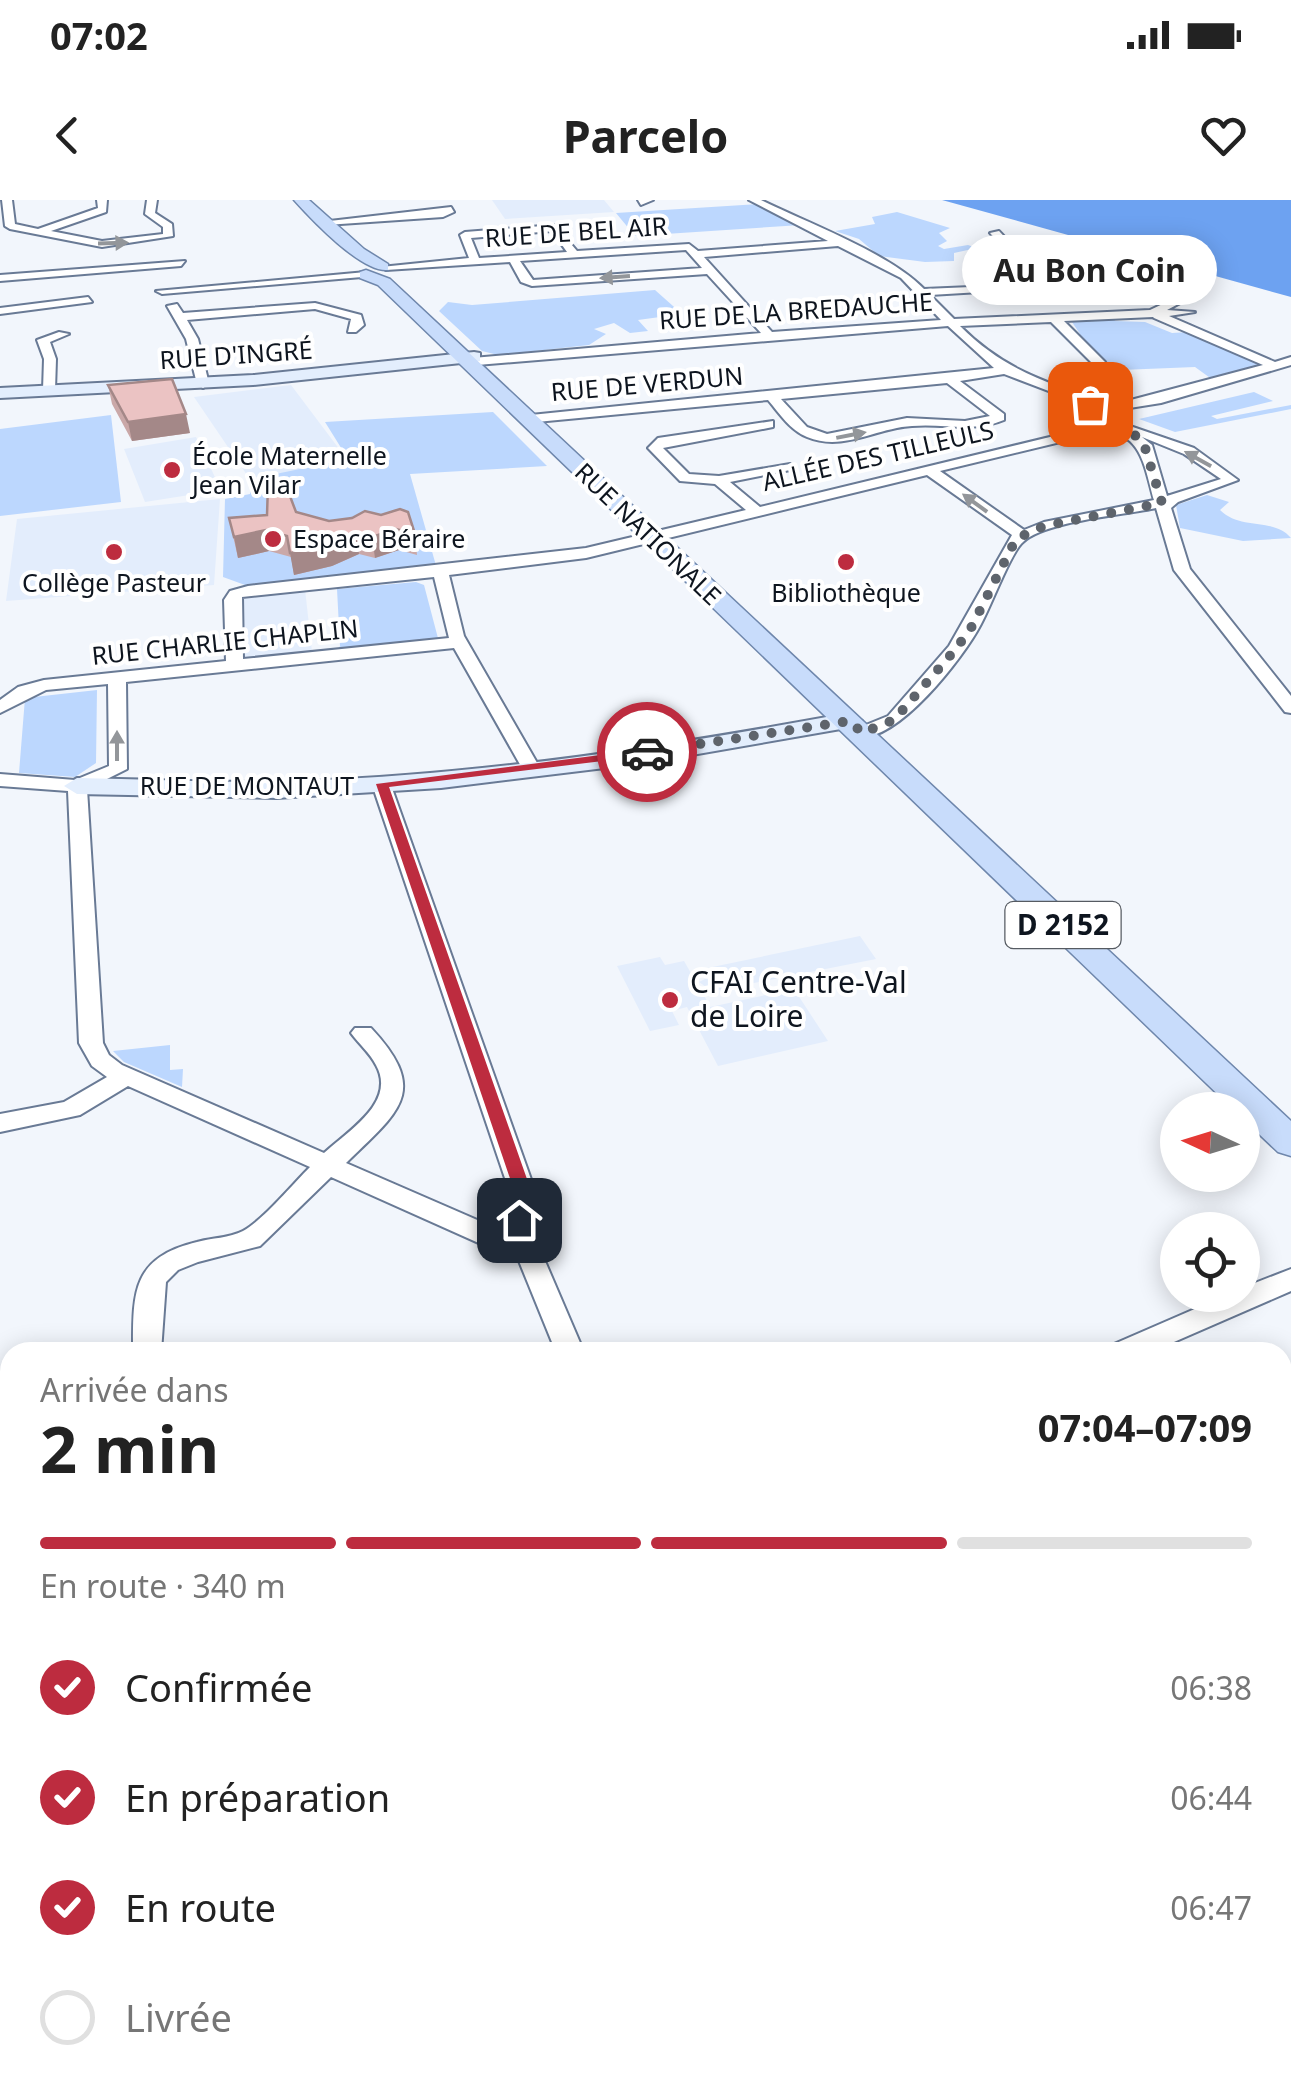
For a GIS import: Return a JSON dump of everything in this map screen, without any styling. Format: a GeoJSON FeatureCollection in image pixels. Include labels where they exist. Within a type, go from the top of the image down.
{"type":"FeatureCollection","features":[{"type":"Feature","properties":{"kind":"main road","name":"D 2152"},"geometry":{"type":"LineString","coordinates":[[301,200],[470,360]]}},
{"type":"Feature","properties":{"kind":"main road","name":"D 2152"},"geometry":{"type":"LineString","coordinates":[[373,269],[392,282],[470,360]]}},
{"type":"Feature","properties":{"kind":"main road","name":"RUE NATIONALE"},"geometry":{"type":"LineString","coordinates":[[470,360],[1289,1137]]}},
{"type":"Feature","properties":{"kind":"street"},"geometry":{"type":"LineString","coordinates":[[7,200],[8,224],[102,244],[161,238],[170,232],[168,226],[150,214],[152,200]]}},
{"type":"Feature","properties":{"kind":"street"},"geometry":{"type":"LineString","coordinates":[[39,232],[103,210],[102,200],[114,200]]}},
{"type":"Feature","properties":{"kind":"street"},"geometry":{"type":"LineString","coordinates":[[754,200],[905,276],[982,355],[1005,370],[1106,408],[1124,420],[1120,425]]}},
{"type":"Feature","properties":{"kind":"street"},"geometry":{"type":"LineString","coordinates":[[326,222],[444,214],[451,210]]}},
{"type":"Feature","properties":{"kind":"street"},"geometry":{"type":"LineString","coordinates":[[486,274],[465,235],[555,228],[574,255]]}},
{"type":"Feature","properties":{"kind":"street"},"geometry":{"type":"LineString","coordinates":[[995,233],[1028,268],[1080,296]]}},
{"type":"Feature","properties":{"kind":"street"},"geometry":{"type":"LineString","coordinates":[[698,254],[842,244]]}},
{"type":"Feature","properties":{"kind":"street","name":"RUE DE BEL AIR"},"geometry":{"type":"LineString","coordinates":[[162,290],[373,269],[686,247],[698,254],[768,334]]}},
{"type":"Feature","properties":{"kind":"street"},"geometry":{"type":"LineString","coordinates":[[514,259],[525,280],[532,282],[712,270]]}},
{"type":"Feature","properties":{"kind":"street"},"geometry":{"type":"LineString","coordinates":[[0,278],[182,263]]}},
{"type":"Feature","properties":{"kind":"street"},"geometry":{"type":"LineString","coordinates":[[146,266],[181,316],[192,339],[204,384]]}},
{"type":"Feature","properties":{"kind":"street"},"geometry":{"type":"LineString","coordinates":[[924,292],[1140,281],[1179,302],[1156,310],[1158,316],[1270,364]]}},
{"type":"Feature","properties":{"kind":"street"},"geometry":{"type":"LineString","coordinates":[[1028,287],[1101,365],[1124,406]]}},
{"type":"Feature","properties":{"kind":"street"},"geometry":{"type":"LineString","coordinates":[[0,312],[67,306],[88,300]]}},
{"type":"Feature","properties":{"kind":"street"},"geometry":{"type":"LineString","coordinates":[[1093,305],[1107,314]]}},
{"type":"Feature","properties":{"kind":"street"},"geometry":{"type":"LineString","coordinates":[[181,316],[323,306],[357,317],[358,325],[352,330]]}},
{"type":"Feature","properties":{"kind":"street","name":"RUE DE LA BREDAUCHE"},"geometry":{"type":"LineString","coordinates":[[470,360],[768,334],[1190,312]]}},
{"type":"Feature","properties":{"kind":"street"},"geometry":{"type":"LineString","coordinates":[[49,390],[50,359],[43,340],[63,334]]}},
{"type":"Feature","properties":{"kind":"street","name":"RUE D'INGRÉ"},"geometry":{"type":"LineString","coordinates":[[0,394],[204,384],[470,360]]}},
{"type":"Feature","properties":{"kind":"street"},"geometry":{"type":"LineString","coordinates":[[1106,408],[1180,393],[1291,361]]}},
{"type":"Feature","properties":{"kind":"street","name":"RUE DE VERDUN"},"geometry":{"type":"LineString","coordinates":[[532,418],[950,379],[1005,370]]}},
{"type":"Feature","properties":{"kind":"street","name":"RUE DE VERDUN"},"geometry":{"type":"LineString","coordinates":[[771,395],[799,428],[819,437],[839,438],[911,422],[975,424],[998,417],[950,379]]}},
{"type":"Feature","properties":{"kind":"street"},"geometry":{"type":"LineString","coordinates":[[768,424],[664,441],[655,448],[685,478],[719,480],[785,468]]}},
{"type":"Feature","properties":{"kind":"street"},"geometry":{"type":"LineString","coordinates":[[849,721],[894,720],[955,650],[1022,535],[1044,526],[1187,494],[1231,480],[1156,435],[1120,425]]}},
{"type":"Feature","properties":{"kind":"street"},"geometry":{"type":"LineString","coordinates":[[1120,425],[1146,445],[1182,570],[1291,708]]}},
{"type":"Feature","properties":{"kind":"street","name":"ALLÉE DES TILLEULS"},"geometry":{"type":"LineString","coordinates":[[235,666],[231,605],[236,594],[254,589],[440,572],[586,553],[1120,425]]}},
{"type":"Feature","properties":{"kind":"street"},"geometry":{"type":"LineString","coordinates":[[928,470],[1022,535]]}},
{"type":"Feature","properties":{"kind":"street"},"geometry":{"type":"LineString","coordinates":[[719,480],[756,511]]}},
{"type":"Feature","properties":{"kind":"street"},"geometry":{"type":"LineString","coordinates":[[440,572],[440,584],[460,642],[531,768]]}},
{"type":"Feature","properties":{"kind":"street","name":"RUE CHARLIE CHAPLIN"},"geometry":{"type":"LineString","coordinates":[[0,708],[34,687],[460,642]]}},
{"type":"Feature","properties":{"kind":"street"},"geometry":{"type":"LineString","coordinates":[[117,678],[118,769],[76,786],[91,1043],[100,1060],[127,1076],[530,1254],[566,1342]]}},
{"type":"Feature","properties":{"kind":"street","name":"RUE DE MONTAUT"},"geometry":{"type":"LineString","coordinates":[[0,780],[213,790],[382,784],[531,768],[849,721]]}},
{"type":"Feature","properties":{"kind":"street"},"geometry":{"type":"LineString","coordinates":[[382,784],[526,1199],[519,1220],[504,1241]]}},
{"type":"Feature","properties":{"kind":"street"},"geometry":{"type":"LineString","coordinates":[[147,1342],[153,1276],[168,1263],[192,1253],[251,1239],[389,1106],[397,1086],[389,1061],[363,1033]]}},
{"type":"Feature","properties":{"kind":"street"},"geometry":{"type":"LineString","coordinates":[[0,1122],[71,1109],[127,1076]]}},
{"type":"Feature","properties":{"kind":"street"},"geometry":{"type":"LineString","coordinates":[[1147,1342],[1291,1279]]}},
{"type":"Feature","properties":{"kind":"shaded area"},"geometry":{"type":"Polygon","coordinates":[[[492,200],[604,200],[614,212],[505,219],[492,200]]]}},
{"type":"Feature","properties":{"kind":"shaded area"},"geometry":{"type":"Polygon","coordinates":[[[759,204],[801,225],[635,236],[616,213],[759,204]]]}},
{"type":"Feature","properties":{"kind":"shaded area"},"geometry":{"type":"Polygon","coordinates":[[[897,212],[950,228],[939,233],[947,241],[938,246],[944,249],[968,245],[977,248],[954,253],[954,261],[925,262],[879,256],[859,239],[835,231],[875,224],[872,217],[897,212]]]}},
{"type":"Feature","properties":{"kind":"shaded area"},"geometry":{"type":"Polygon","coordinates":[[[655,290],[682,314],[638,320],[648,331],[630,333],[614,323],[594,329],[606,334],[589,345],[498,355],[482,351],[439,311],[448,302],[472,305],[655,290]]]}},
{"type":"Feature","properties":{"kind":"shaded area"},"geometry":{"type":"Polygon","coordinates":[[[1112,316],[1115,321],[1145,322],[1172,333],[1189,332],[1261,365],[1213,380],[1195,367],[1110,367],[1074,336],[1080,334],[1070,319],[1112,316]]]}},
{"type":"Feature","properties":{"kind":"shaded area"},"geometry":{"type":"Polygon","coordinates":[[[291,385],[343,454],[313,469],[249,478],[194,397],[291,385]]]}},
{"type":"Feature","properties":{"kind":"shaded area"},"geometry":{"type":"Polygon","coordinates":[[[1254,392],[1273,401],[1211,416],[1217,419],[1291,405],[1291,409],[1175,432],[1139,419],[1254,392]]]}},
{"type":"Feature","properties":{"kind":"shaded area"},"geometry":{"type":"Polygon","coordinates":[[[493,412],[547,466],[410,474],[437,569],[245,585],[223,577],[225,499],[250,494],[252,479],[348,459],[325,422],[493,412]]]}},
{"type":"Feature","properties":{"kind":"shaded area"},"geometry":{"type":"Polygon","coordinates":[[[111,415],[121,502],[0,516],[0,429],[111,415]]]}},
{"type":"Feature","properties":{"kind":"shaded area","name":"École Maternelle Jean Vilar"},"geometry":{"type":"Polygon","coordinates":[[[196,437],[221,490],[145,502],[124,449],[196,437]]]}},
{"type":"Feature","properties":{"kind":"shaded area"},"geometry":{"type":"Polygon","coordinates":[[[1207,495],[1229,502],[1220,510],[1228,516],[1276,528],[1291,538],[1243,541],[1180,528],[1176,505],[1207,495]]]}},
{"type":"Feature","properties":{"kind":"shaded area","name":"Collège Pasteur"},"geometry":{"type":"Polygon","coordinates":[[[220,499],[214,585],[6,601],[17,519],[220,499]]]}},
{"type":"Feature","properties":{"kind":"shaded area"},"geometry":{"type":"Polygon","coordinates":[[[416,582],[424,585],[439,642],[337,652],[337,589],[416,582]]]}},
{"type":"Feature","properties":{"kind":"shaded area"},"geometry":{"type":"Polygon","coordinates":[[[305,589],[312,652],[243,659],[238,605],[249,594],[305,589]]]}},
{"type":"Feature","properties":{"kind":"shaded area"},"geometry":{"type":"Polygon","coordinates":[[[97,690],[96,763],[75,777],[19,773],[25,698],[97,690]]]}},
{"type":"Feature","properties":{"kind":"shaded area","name":"CFAI Centre-Val de Loire"},"geometry":{"type":"Polygon","coordinates":[[[860,936],[876,959],[703,993],[710,1007],[794,989],[828,1041],[718,1066],[687,1007],[672,1011],[679,1025],[650,1031],[617,966],[660,957],[665,965],[684,961],[700,989],[706,987],[699,982],[707,978],[703,969],[860,936]]]}},
{"type":"Feature","properties":{"kind":"shaded area"},"geometry":{"type":"Polygon","coordinates":[[[170,1045],[170,1070],[183,1069],[182,1087],[124,1062],[113,1051],[170,1045]]]}},
{"type":"Feature","properties":{"kind":"water"},"geometry":{"type":"Polygon","coordinates":[[[942,200],[1291,200],[1291,297],[942,200]]]}},
{"type":"Feature","properties":{"kind":"building"},"geometry":{"type":"Polygon","coordinates":[[[172,379],[186,414],[128,422],[108,385],[172,379]]]}},
{"type":"Feature","properties":{"kind":"building"},"geometry":{"type":"Polygon","coordinates":[[[285,483],[296,512],[329,521],[352,518],[365,511],[381,515],[400,509],[408,512],[415,534],[396,529],[372,537],[356,533],[329,545],[290,553],[287,536],[266,530],[234,537],[229,518],[267,515],[268,485],[285,483]]]}},
{"type":"Feature","properties":{"kind":"way so far"},"geometry":{"type":"LineString","coordinates":[[647,752],[850,721],[862,733],[887,726],[971,628],[1016,539],[1044,526],[1162,503],[1146,445],[1124,430],[1120,425],[1124,420],[1106,408],[1090,404]]}},
{"type":"Feature","properties":{"kind":"place","name":"Au Bon Coin"},"geometry":{"type":"Point","coordinates":[1090,404]}},
{"type":"Feature","properties":{"kind":"place","name":"École Maternelle Jean Vilar"},"geometry":{"type":"Point","coordinates":[172,470]}},
{"type":"Feature","properties":{"kind":"place","name":"Espace Béraire"},"geometry":{"type":"Point","coordinates":[273,539]}},
{"type":"Feature","properties":{"kind":"place","name":"Collège Pasteur"},"geometry":{"type":"Point","coordinates":[114,552]}},
{"type":"Feature","properties":{"kind":"place","name":"Bibliothèque"},"geometry":{"type":"Point","coordinates":[846,562]}},
{"type":"Feature","properties":{"kind":"place","name":"CFAI Centre-Val de Loire"},"geometry":{"type":"Point","coordinates":[670,1000]}},
{"type":"Feature","properties":{"kind":"route"},"geometry":{"type":"LineString","coordinates":[[519,1220],[526,1199],[382,784],[573,764],[647,752]]}}]}
